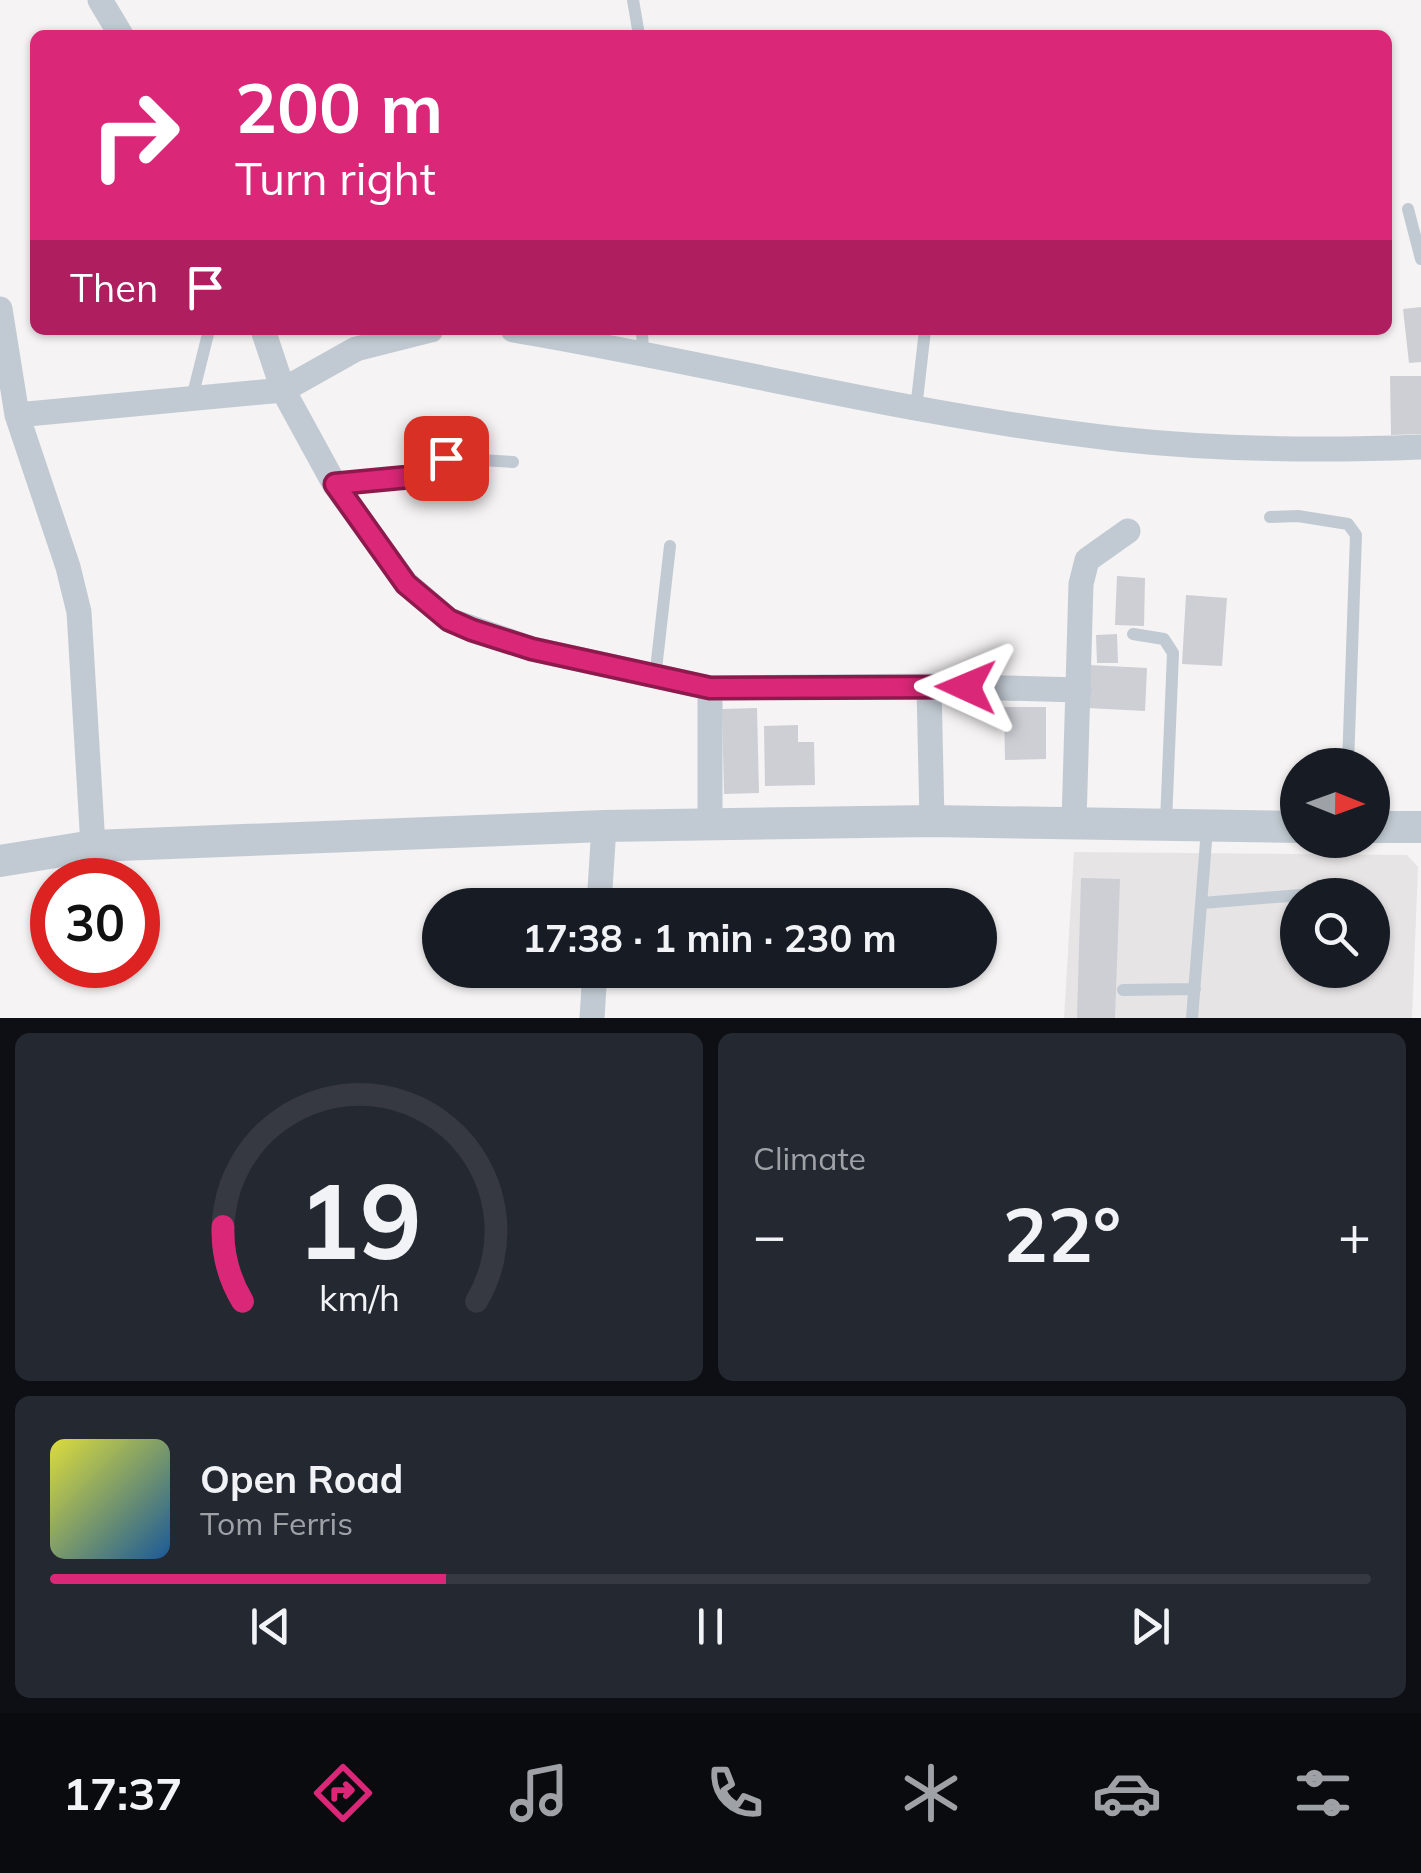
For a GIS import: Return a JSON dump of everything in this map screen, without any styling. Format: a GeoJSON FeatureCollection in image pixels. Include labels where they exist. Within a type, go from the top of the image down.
{"type":"FeatureCollection","features":[{"type":"Feature","properties":{"kind":"street"},"geometry":{"type":"LineString","coordinates":[[100,0],[118,30]]}},
{"type":"Feature","properties":{"kind":"street"},"geometry":{"type":"LineString","coordinates":[[0,309],[18,415],[79,612],[93,846]]}},
{"type":"Feature","properties":{"kind":"street"},"geometry":{"type":"LineString","coordinates":[[265,335],[283,390],[335,484],[406,584],[449,620],[532,649],[710,688],[929,686],[1079,690]]}},
{"type":"Feature","properties":{"kind":"street"},"geometry":{"type":"LineString","coordinates":[[18,415],[283,390],[356,349],[412,335]]}},
{"type":"Feature","properties":{"kind":"street"},"geometry":{"type":"LineString","coordinates":[[567,335],[643,342],[916,409],[1138,440],[1308,452],[1421,446]]}},
{"type":"Feature","properties":{"kind":"street"},"geometry":{"type":"LineString","coordinates":[[1074,822],[1080,584],[1087,560],[1128,531]]}},
{"type":"Feature","properties":{"kind":"street"},"geometry":{"type":"LineString","coordinates":[[929,686],[932,822]]}},
{"type":"Feature","properties":{"kind":"street"},"geometry":{"type":"LineString","coordinates":[[710,688],[710,824]]}},
{"type":"Feature","properties":{"kind":"street"},"geometry":{"type":"LineString","coordinates":[[0,860],[93,846],[604,826],[1074,822],[1280,827]]}},
{"type":"Feature","properties":{"kind":"street"},"geometry":{"type":"LineString","coordinates":[[600,888],[604,826]]}},
{"type":"Feature","properties":{"kind":"street"},"geometry":{"type":"LineString","coordinates":[[1390,828],[1421,827]]}},
{"type":"Feature","properties":{"kind":"street"},"geometry":{"type":"LineString","coordinates":[[592,1018],[594,988]]}},
{"type":"Feature","properties":{"kind":"lane"},"geometry":{"type":"LineString","coordinates":[[634,0],[638,30]]}},
{"type":"Feature","properties":{"kind":"lane"},"geometry":{"type":"LineString","coordinates":[[1408,209],[1421,259]]}},
{"type":"Feature","properties":{"kind":"lane"},"geometry":{"type":"LineString","coordinates":[[192,398],[208,335]]}},
{"type":"Feature","properties":{"kind":"lane"},"geometry":{"type":"LineString","coordinates":[[916,409],[924,335]]}},
{"type":"Feature","properties":{"kind":"lane"},"geometry":{"type":"LineString","coordinates":[[335,484],[409,477],[446,458],[513,462]]}},
{"type":"Feature","properties":{"kind":"lane"},"geometry":{"type":"LineString","coordinates":[[1270,517],[1298,516],[1348,524],[1356,536],[1349,748]]}},
{"type":"Feature","properties":{"kind":"lane"},"geometry":{"type":"LineString","coordinates":[[654,678],[670,546]]}},
{"type":"Feature","properties":{"kind":"lane"},"geometry":{"type":"LineString","coordinates":[[1133,634],[1164,639],[1173,652],[1166,825]]}},
{"type":"Feature","properties":{"kind":"lane"},"geometry":{"type":"LineString","coordinates":[[1192,1018],[1207,827]]}},
{"type":"Feature","properties":{"kind":"lane"},"geometry":{"type":"LineString","coordinates":[[1202,903],[1280,897]]}},
{"type":"Feature","properties":{"kind":"lane"},"geometry":{"type":"LineString","coordinates":[[1123,990],[1196,990]]}},
{"type":"Feature","properties":{"kind":"shaded area"},"geometry":{"type":"Polygon","coordinates":[[[1074,852],[1280,854],[1280,858],[1407,855],[1418,867],[1412,1018],[1064,1018],[1074,852]]]}},
{"type":"Feature","properties":{"kind":"building"},"geometry":{"type":"Polygon","coordinates":[[[1421,307],[1421,362],[1409,363],[1403,309],[1421,307]]]}},
{"type":"Feature","properties":{"kind":"building"},"geometry":{"type":"Polygon","coordinates":[[[1390,376],[1421,376],[1421,434],[1391,435],[1390,376]]]}},
{"type":"Feature","properties":{"kind":"building"},"geometry":{"type":"Polygon","coordinates":[[[1117,576],[1145,578],[1144,626],[1115,625],[1117,576]]]}},
{"type":"Feature","properties":{"kind":"building"},"geometry":{"type":"Polygon","coordinates":[[[1186,595],[1227,598],[1222,666],[1182,664],[1186,595]]]}},
{"type":"Feature","properties":{"kind":"building"},"geometry":{"type":"Polygon","coordinates":[[[1117,634],[1118,663],[1097,663],[1096,635],[1117,634]]]}},
{"type":"Feature","properties":{"kind":"building"},"geometry":{"type":"Polygon","coordinates":[[[1089,665],[1147,668],[1145,711],[1087,708],[1089,665]]]}},
{"type":"Feature","properties":{"kind":"building"},"geometry":{"type":"Polygon","coordinates":[[[1004,707],[1046,707],[1046,759],[1005,760],[1004,707]]]}},
{"type":"Feature","properties":{"kind":"building"},"geometry":{"type":"Polygon","coordinates":[[[757,708],[759,793],[724,794],[722,709],[757,708]]]}},
{"type":"Feature","properties":{"kind":"building"},"geometry":{"type":"Polygon","coordinates":[[[798,725],[798,742],[814,742],[815,785],[765,786],[764,726],[798,725]]]}},
{"type":"Feature","properties":{"kind":"building"},"geometry":{"type":"Polygon","coordinates":[[[1081,878],[1120,879],[1115,1018],[1077,1018],[1081,878]]]}},
{"type":"Feature","properties":{"kind":"route"},"geometry":{"type":"LineString","coordinates":[[446,458],[409,477],[335,484],[406,584],[449,620],[532,649],[710,688],[966,687]]}}]}
